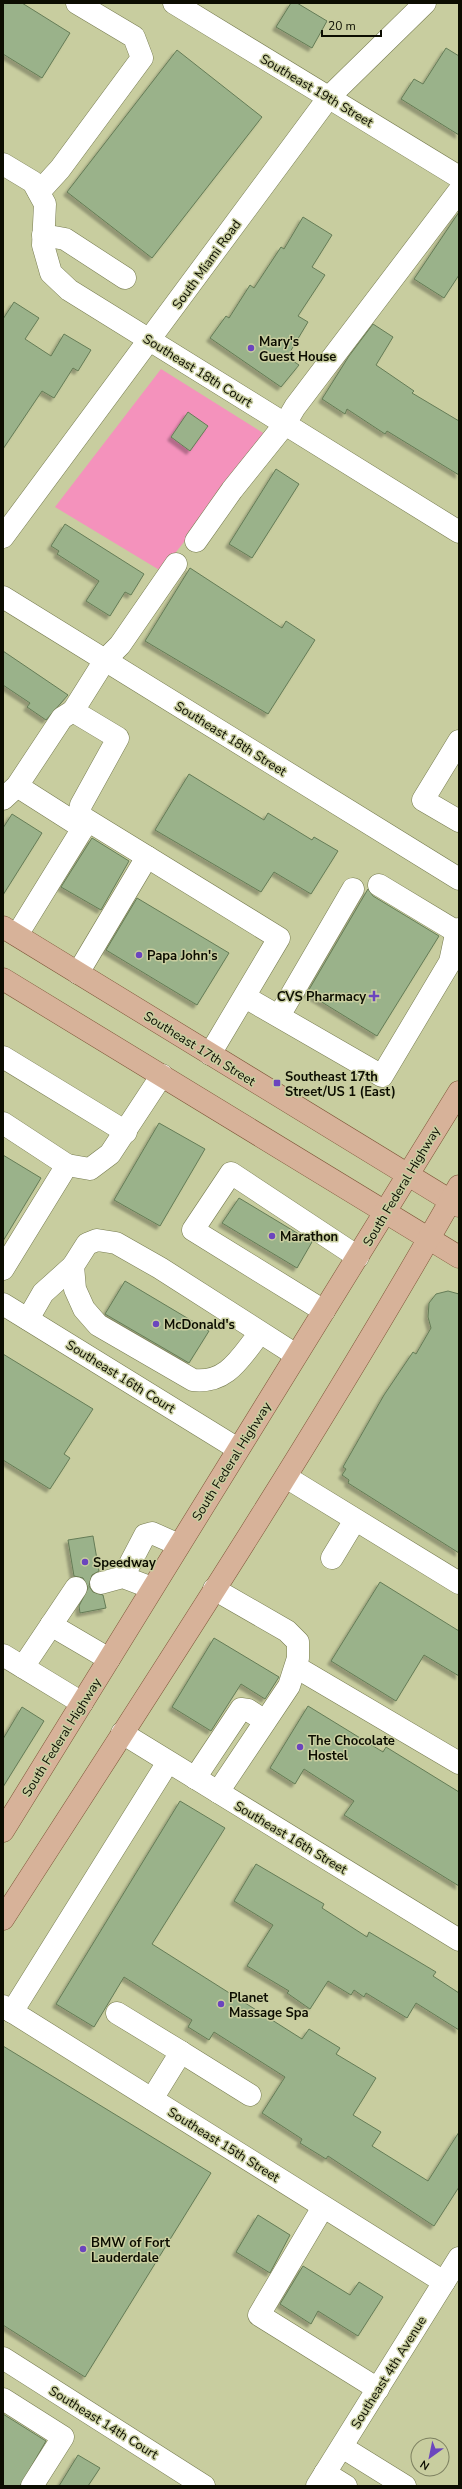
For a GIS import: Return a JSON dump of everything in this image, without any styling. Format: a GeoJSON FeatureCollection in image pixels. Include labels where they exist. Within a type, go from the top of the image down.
{"type":"FeatureCollection","features":[{"type":"Feature","properties":{"kind":"main road","name":"Southeast 17th Street"},"geometry":{"type":"LineString","coordinates":[[10,931],[407,1176],[456,1198]]}},
{"type":"Feature","properties":{"kind":"main road"},"geometry":{"type":"LineString","coordinates":[[3,979],[459,1257]]}},
{"type":"Feature","properties":{"kind":"main road","name":"South Federal Highway"},"geometry":{"type":"LineString","coordinates":[[3,1830],[459,1092]]}},
{"type":"Feature","properties":{"kind":"main road"},"geometry":{"type":"LineString","coordinates":[[3,1919],[286,1477],[394,1301],[428,1238],[456,1198]]}},
{"type":"Feature","properties":{"kind":"street"},"geometry":{"type":"LineString","coordinates":[[39,192],[60,169],[142,58],[134,37],[78,3]]}},
{"type":"Feature","properties":{"kind":"street","name":"Southeast 19th Street"},"geometry":{"type":"LineString","coordinates":[[189,6],[329,97],[459,177]]}},
{"type":"Feature","properties":{"kind":"street","name":"South Miami Road"},"geometry":{"type":"LineString","coordinates":[[3,537],[329,97],[416,6]]}},
{"type":"Feature","properties":{"kind":"street","name":"Southeast 18th Court"},"geometry":{"type":"LineString","coordinates":[[5,169],[33,182],[39,192],[45,204],[43,245],[51,273],[69,290],[459,532]]}},
{"type":"Feature","properties":{"kind":"street"},"geometry":{"type":"LineString","coordinates":[[196,541],[232,490],[285,424],[294,407],[459,191]]}},
{"type":"Feature","properties":{"kind":"street"},"geometry":{"type":"LineString","coordinates":[[43,235],[65,239],[125,278]]}},
{"type":"Feature","properties":{"kind":"street"},"geometry":{"type":"LineString","coordinates":[[176,564],[120,645],[104,660],[73,712],[62,718],[10,792],[81,821],[147,857],[279,938],[210,1054]]}},
{"type":"Feature","properties":{"kind":"street","name":"Southeast 18th Street"},"geometry":{"type":"LineString","coordinates":[[3,597],[459,879]]}},
{"type":"Feature","properties":{"kind":"street"},"geometry":{"type":"LineString","coordinates":[[10,931],[81,821],[81,805],[118,738],[73,712]]}},
{"type":"Feature","properties":{"kind":"street"},"geometry":{"type":"LineString","coordinates":[[459,740],[423,800],[459,821]]}},
{"type":"Feature","properties":{"kind":"street"},"geometry":{"type":"LineString","coordinates":[[78,973],[147,857]]}},
{"type":"Feature","properties":{"kind":"street"},"geometry":{"type":"LineString","coordinates":[[245,996],[382,1076],[450,962],[457,932],[379,885]]}},
{"type":"Feature","properties":{"kind":"street"},"geometry":{"type":"LineString","coordinates":[[279,1016],[353,889]]}},
{"type":"Feature","properties":{"kind":"street"},"geometry":{"type":"LineString","coordinates":[[3,1057],[126,1132]]}},
{"type":"Feature","properties":{"kind":"street"},"geometry":{"type":"LineString","coordinates":[[3,1123],[67,1165],[90,1169],[110,1154],[126,1132],[162,1075]]}},
{"type":"Feature","properties":{"kind":"street"},"geometry":{"type":"LineString","coordinates":[[3,1269],[67,1165]]}},
{"type":"Feature","properties":{"kind":"street"},"geometry":{"type":"LineString","coordinates":[[324,1311],[193,1230],[230,1173],[358,1257]]}},
{"type":"Feature","properties":{"kind":"street"},"geometry":{"type":"LineString","coordinates":[[28,1319],[43,1293],[73,1266],[87,1244],[97,1240],[116,1243],[160,1268],[296,1355]]}},
{"type":"Feature","properties":{"kind":"street"},"geometry":{"type":"LineString","coordinates":[[73,1266],[75,1289],[80,1301],[98,1325],[193,1380],[205,1381],[224,1376],[260,1333]]}},
{"type":"Feature","properties":{"kind":"street"},"geometry":{"type":"LineString","coordinates":[[28,1319],[65,1294],[80,1301]]}},
{"type":"Feature","properties":{"kind":"street","name":"Southeast 16th Court"},"geometry":{"type":"LineString","coordinates":[[3,1304],[238,1449]]}},
{"type":"Feature","properties":{"kind":"street"},"geometry":{"type":"LineString","coordinates":[[286,1477],[459,1583]]}},
{"type":"Feature","properties":{"kind":"street"},"geometry":{"type":"LineString","coordinates":[[332,1558],[356,1520]]}},
{"type":"Feature","properties":{"kind":"street"},"geometry":{"type":"LineString","coordinates":[[123,1577],[145,1535],[152,1533],[179,1545]]}},
{"type":"Feature","properties":{"kind":"street"},"geometry":{"type":"LineString","coordinates":[[101,1583],[123,1577],[152,1588]]}},
{"type":"Feature","properties":{"kind":"street"},"geometry":{"type":"LineString","coordinates":[[23,1667],[76,1588]]}},
{"type":"Feature","properties":{"kind":"street"},"geometry":{"type":"LineString","coordinates":[[214,1589],[287,1631],[298,1642],[296,1667],[289,1686],[218,1792]]}},
{"type":"Feature","properties":{"kind":"street"},"geometry":{"type":"LineString","coordinates":[[51,1625],[108,1659]]}},
{"type":"Feature","properties":{"kind":"street"},"geometry":{"type":"LineString","coordinates":[[3,1655],[82,1703]]}},
{"type":"Feature","properties":{"kind":"street"},"geometry":{"type":"LineString","coordinates":[[296,1667],[459,1763]]}},
{"type":"Feature","properties":{"kind":"street"},"geometry":{"type":"LineString","coordinates":[[195,1778],[241,1709],[248,1710],[265,1721]]}},
{"type":"Feature","properties":{"kind":"street","name":"Southeast 16th Street"},"geometry":{"type":"LineString","coordinates":[[122,1733],[459,1940]]}},
{"type":"Feature","properties":{"kind":"street"},"geometry":{"type":"LineString","coordinates":[[7,2009],[168,1762]]}},
{"type":"Feature","properties":{"kind":"street","name":"Southeast 15th Street"},"geometry":{"type":"LineString","coordinates":[[7,2009],[444,2282]]}},
{"type":"Feature","properties":{"kind":"street"},"geometry":{"type":"LineString","coordinates":[[117,2012],[250,2095]]}},
{"type":"Feature","properties":{"kind":"street"},"geometry":{"type":"LineString","coordinates":[[152,2100],[181,2052]]}},
{"type":"Feature","properties":{"kind":"street"},"geometry":{"type":"LineString","coordinates":[[323,2207],[259,2315],[378,2389]]}},
{"type":"Feature","properties":{"kind":"street","name":"Southeast 4th Avenue"},"geometry":{"type":"LineString","coordinates":[[321,2480],[459,2258]]}},
{"type":"Feature","properties":{"kind":"street","name":"Southeast 14th Court"},"geometry":{"type":"LineString","coordinates":[[3,2358],[204,2486]]}},
{"type":"Feature","properties":{"kind":"street"},"geometry":{"type":"LineString","coordinates":[[3,2399],[63,2436],[32,2486]]}},
{"type":"Feature","properties":{"kind":"street"},"geometry":{"type":"LineString","coordinates":[[342,2447],[406,2486]]}},
{"type":"Feature","properties":{"kind":"street"},"geometry":{"type":"LineString","coordinates":[[321,2480],[346,2486]]}},
{"type":"Feature","properties":{"kind":"shaded area"},"geometry":{"type":"Polygon","coordinates":[[[161,369],[268,436],[161,571],[55,507],[161,369]]]}},
{"type":"Feature","properties":{"kind":"building"},"geometry":{"type":"Polygon","coordinates":[[[3,3],[22,3],[70,33],[42,78],[3,54],[3,3]]]}},
{"type":"Feature","properties":{"kind":"building"},"geometry":{"type":"Polygon","coordinates":[[[291,3],[297,3],[327,21],[312,48],[276,27],[291,3]]]}},
{"type":"Feature","properties":{"kind":"building"},"geometry":{"type":"Polygon","coordinates":[[[446,48],[459,56],[459,135],[401,99],[414,79],[423,84],[446,48]]]}},
{"type":"Feature","properties":{"kind":"building"},"geometry":{"type":"Polygon","coordinates":[[[177,50],[262,117],[152,258],[67,192],[177,50]]]}},
{"type":"Feature","properties":{"kind":"building"},"geometry":{"type":"Polygon","coordinates":[[[459,212],[459,275],[444,298],[414,279],[459,212]]]}},
{"type":"Feature","properties":{"kind":"building"},"geometry":{"type":"Polygon","coordinates":[[[303,217],[332,235],[312,267],[325,275],[298,316],[308,322],[287,357],[299,365],[281,387],[210,338],[226,316],[229,318],[250,285],[254,288],[281,247],[284,249],[303,217]]]}},
{"type":"Feature","properties":{"kind":"building"},"geometry":{"type":"Polygon","coordinates":[[[14,302],[39,318],[25,339],[51,356],[64,334],[91,350],[78,371],[73,368],[54,398],[42,391],[3,449],[3,319],[14,302]]]}},
{"type":"Feature","properties":{"kind":"building"},"geometry":{"type":"Polygon","coordinates":[[[373,324],[393,337],[376,365],[414,391],[412,393],[459,421],[459,475],[387,431],[385,434],[347,409],[345,414],[322,399],[349,356],[373,324]]]}},
{"type":"Feature","properties":{"kind":"building"},"geometry":{"type":"Polygon","coordinates":[[[188,412],[208,426],[190,451],[171,437],[188,412]]]}},
{"type":"Feature","properties":{"kind":"building"},"geometry":{"type":"Polygon","coordinates":[[[276,469],[299,484],[252,558],[229,544],[276,469]]]}},
{"type":"Feature","properties":{"kind":"building"},"geometry":{"type":"Polygon","coordinates":[[[65,524],[144,574],[131,595],[125,592],[110,616],[86,601],[99,581],[57,554],[59,551],[51,546],[65,524]]]}},
{"type":"Feature","properties":{"kind":"building"},"geometry":{"type":"Polygon","coordinates":[[[190,568],[282,628],[286,621],[315,640],[268,714],[145,641],[190,568]]]}},
{"type":"Feature","properties":{"kind":"building"},"geometry":{"type":"Polygon","coordinates":[[[3,651],[68,695],[46,720],[27,707],[30,703],[3,685],[3,651]]]}},
{"type":"Feature","properties":{"kind":"building"},"geometry":{"type":"Polygon","coordinates":[[[189,774],[264,820],[268,813],[312,840],[314,837],[338,851],[311,894],[274,872],[261,892],[155,830],[189,774]]]}},
{"type":"Feature","properties":{"kind":"building"},"geometry":{"type":"Polygon","coordinates":[[[12,814],[42,833],[3,895],[3,828],[12,814]]]}},
{"type":"Feature","properties":{"kind":"building"},"geometry":{"type":"Polygon","coordinates":[[[92,838],[129,861],[101,910],[61,887],[92,838]]]}},
{"type":"Feature","properties":{"kind":"building"},"geometry":{"type":"Polygon","coordinates":[[[368,889],[373,896],[439,936],[377,1036],[307,993],[368,889]]]}},
{"type":"Feature","properties":{"kind":"building"},"geometry":{"type":"Polygon","coordinates":[[[137,898],[229,953],[197,1005],[106,950],[137,898]]]}},
{"type":"Feature","properties":{"kind":"building"},"geometry":{"type":"Polygon","coordinates":[[[159,1123],[205,1149],[160,1226],[114,1200],[159,1123]]]}},
{"type":"Feature","properties":{"kind":"building"},"geometry":{"type":"Polygon","coordinates":[[[3,1155],[41,1178],[3,1241],[3,1155]]]}},
{"type":"Feature","properties":{"kind":"building"},"geometry":{"type":"Polygon","coordinates":[[[239,1198],[312,1242],[297,1268],[222,1223],[239,1198]]]}},
{"type":"Feature","properties":{"kind":"building","name":"McDonald's"},"geometry":{"type":"Polygon","coordinates":[[[125,1281],[209,1331],[189,1363],[105,1314],[125,1281]]]}},
{"type":"Feature","properties":{"kind":"building"},"geometry":{"type":"Polygon","coordinates":[[[448,1291],[459,1294],[459,1553],[348,1483],[349,1480],[342,1475],[346,1469],[343,1467],[384,1395],[413,1352],[416,1354],[431,1328],[428,1317],[429,1303],[436,1294],[448,1291]]]}},
{"type":"Feature","properties":{"kind":"building"},"geometry":{"type":"Polygon","coordinates":[[[3,1354],[93,1409],[64,1454],[70,1458],[50,1489],[3,1460],[3,1354]]]}},
{"type":"Feature","properties":{"kind":"building","name":"Speedway"},"geometry":{"type":"Polygon","coordinates":[[[93,1536],[99,1571],[92,1575],[89,1586],[93,1592],[103,1595],[106,1608],[80,1613],[79,1606],[88,1588],[83,1578],[74,1576],[68,1540],[93,1536]]]}},
{"type":"Feature","properties":{"kind":"building"},"geometry":{"type":"Polygon","coordinates":[[[380,1582],[459,1631],[459,1676],[424,1655],[396,1701],[331,1661],[380,1582]]]}},
{"type":"Feature","properties":{"kind":"building"},"geometry":{"type":"Polygon","coordinates":[[[214,1638],[279,1677],[265,1699],[241,1684],[211,1731],[172,1707],[214,1638]]]}},
{"type":"Feature","properties":{"kind":"building"},"geometry":{"type":"Polygon","coordinates":[[[308,1706],[383,1752],[386,1747],[459,1792],[459,1886],[344,1815],[354,1801],[304,1769],[295,1784],[270,1768],[308,1706]]]}},
{"type":"Feature","properties":{"kind":"building"},"geometry":{"type":"Polygon","coordinates":[[[22,1707],[44,1721],[3,1787],[3,1739],[22,1707]]]}},
{"type":"Feature","properties":{"kind":"building"},"geometry":{"type":"Polygon","coordinates":[[[180,1801],[225,1828],[152,1944],[302,2039],[309,2029],[340,2048],[336,2054],[376,2078],[353,2115],[381,2132],[372,2146],[428,2181],[459,2132],[459,2187],[434,2226],[328,2156],[326,2159],[300,2143],[302,2139],[262,2113],[285,2077],[214,2032],[209,2040],[188,2027],[192,2020],[124,1977],[94,2027],[56,2004],[180,1801]]]}},
{"type":"Feature","properties":{"kind":"building"},"geometry":{"type":"Polygon","coordinates":[[[256,1864],[324,1904],[322,1908],[367,1937],[369,1932],[436,1972],[433,1976],[459,1993],[459,2030],[416,2003],[407,2018],[366,1993],[364,1997],[354,1990],[351,1995],[328,1981],[310,2009],[287,1993],[289,1991],[247,1966],[273,1925],[234,1901],[256,1864]]]}},
{"type":"Feature","properties":{"kind":"building","name":"BMW of Fort Lauderdale"},"geometry":{"type":"Polygon","coordinates":[[[3,2046],[211,2173],[85,2377],[3,2325],[3,2046]]]}},
{"type":"Feature","properties":{"kind":"building"},"geometry":{"type":"Polygon","coordinates":[[[258,2215],[290,2235],[270,2273],[236,2252],[258,2215]]]}},
{"type":"Feature","properties":{"kind":"building"},"geometry":{"type":"Polygon","coordinates":[[[303,2266],[350,2295],[359,2282],[383,2297],[358,2336],[318,2311],[311,2324],[280,2304],[303,2266]]]}},
{"type":"Feature","properties":{"kind":"building"},"geometry":{"type":"Polygon","coordinates":[[[3,2414],[46,2441],[20,2486],[3,2486],[3,2414]]]}},
{"type":"Feature","properties":{"kind":"building"},"geometry":{"type":"Polygon","coordinates":[[[78,2455],[100,2468],[88,2486],[59,2486],[78,2455]]]}},
{"type":"Feature","properties":{"kind":"place","name":"Mary's Guest House"},"geometry":{"type":"Point","coordinates":[251,348]}},
{"type":"Feature","properties":{"kind":"place","name":"Papa John's"},"geometry":{"type":"Point","coordinates":[139,955]}},
{"type":"Feature","properties":{"kind":"place","name":"CVS Pharmacy"},"geometry":{"type":"Point","coordinates":[374,996]}},
{"type":"Feature","properties":{"kind":"place","name":"Southeast 17th Street/US 1 (East)"},"geometry":{"type":"Point","coordinates":[277,1083]}},
{"type":"Feature","properties":{"kind":"place","name":"Marathon"},"geometry":{"type":"Point","coordinates":[272,1236]}},
{"type":"Feature","properties":{"kind":"place","name":"McDonald's"},"geometry":{"type":"Point","coordinates":[156,1324]}},
{"type":"Feature","properties":{"kind":"place","name":"Speedway"},"geometry":{"type":"Point","coordinates":[85,1562]}},
{"type":"Feature","properties":{"kind":"place","name":"The Chocolate Hostel"},"geometry":{"type":"Point","coordinates":[300,1747]}},
{"type":"Feature","properties":{"kind":"place","name":"Planet Massage Spa"},"geometry":{"type":"Point","coordinates":[221,2004]}},
{"type":"Feature","properties":{"kind":"place","name":"BMW of Fort Lauderdale"},"geometry":{"type":"Point","coordinates":[83,2249]}}]}
